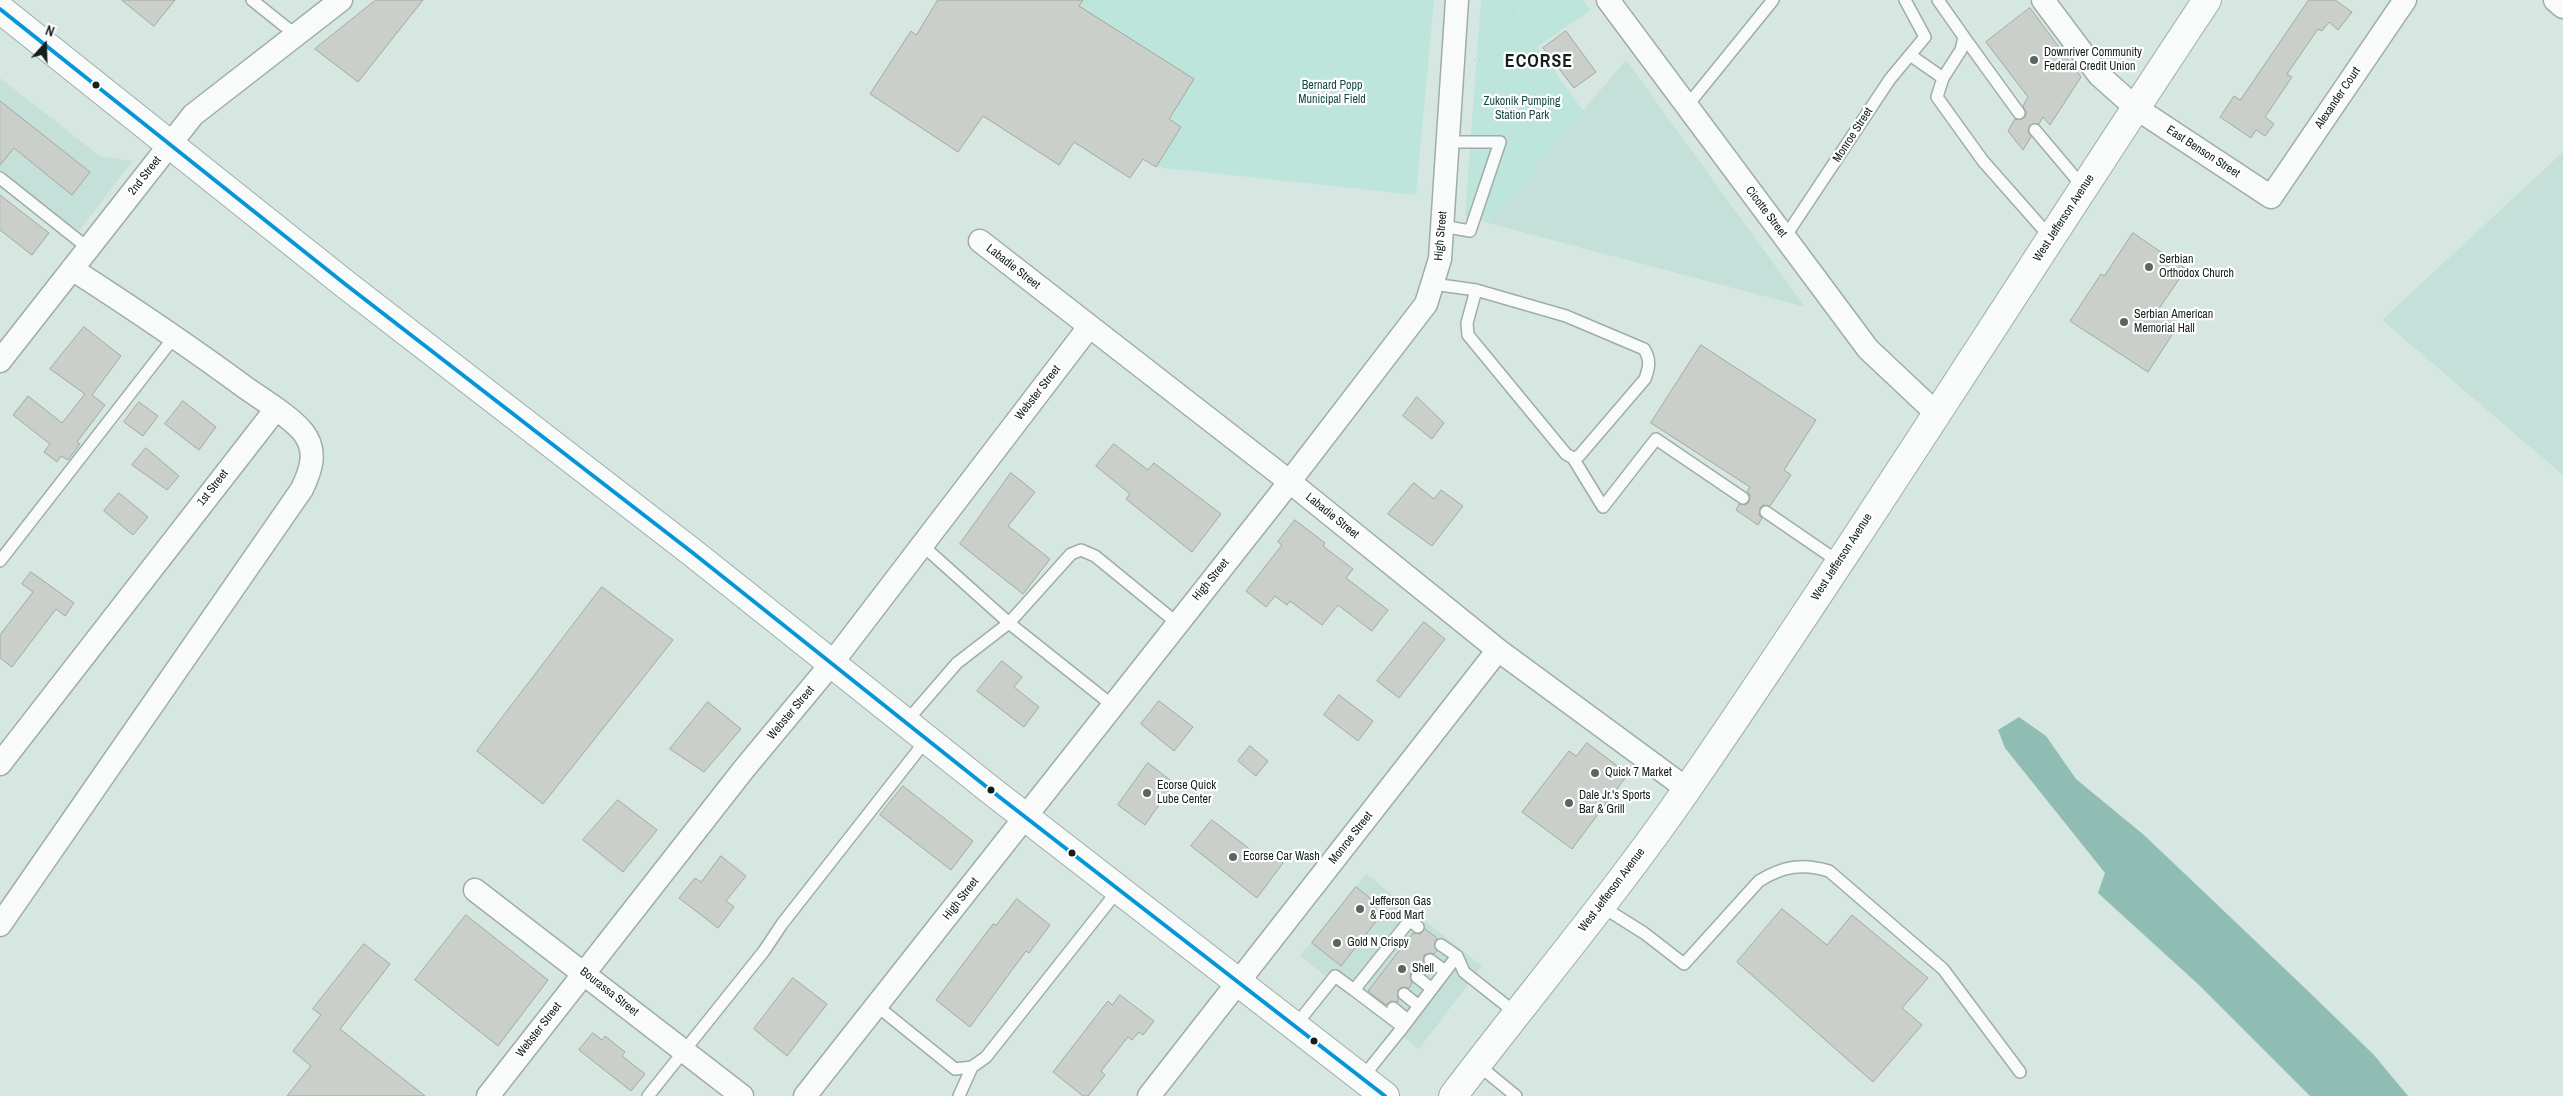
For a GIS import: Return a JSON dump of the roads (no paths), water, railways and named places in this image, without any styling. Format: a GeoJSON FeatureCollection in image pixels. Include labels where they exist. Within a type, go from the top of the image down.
{"type":"FeatureCollection","features":[{"type":"Feature","properties":{"kind":"main road","name":"West Jefferson Avenue"},"geometry":{"type":"LineString","coordinates":[[1453,1096],[1601,906],[1687,789],[1839,562],[2207,0]]}},
{"type":"Feature","properties":{"kind":"main road"},"geometry":{"type":"LineString","coordinates":[[0,9],[171,143],[345,284],[1385,1096]]}},
{"type":"Feature","properties":{"kind":"street","name":"2nd Street"},"geometry":{"type":"LineString","coordinates":[[0,361],[192,115],[297,36],[341,0]]}},
{"type":"Feature","properties":{"kind":"street","name":"High Street"},"geometry":{"type":"LineString","coordinates":[[805,1096],[1290,482],[1426,304],[1440,259],[1456,0]]}},
{"type":"Feature","properties":{"kind":"street","name":"Cicotte Street"},"geometry":{"type":"LineString","coordinates":[[1608,0],[1868,349],[1936,413]]}},
{"type":"Feature","properties":{"kind":"street","name":"East Benson Street"},"geometry":{"type":"LineString","coordinates":[[2043,0],[2098,75],[2136,108],[2271,197]]}},
{"type":"Feature","properties":{"kind":"street","name":"Alexander Court"},"geometry":{"type":"LineString","coordinates":[[2271,197],[2405,0]]}},
{"type":"Feature","properties":{"kind":"street"},"geometry":{"type":"LineString","coordinates":[[2555,0],[2563,6]]}},
{"type":"Feature","properties":{"kind":"street","name":"Labadie Street"},"geometry":{"type":"LineString","coordinates":[[980,241],[1290,482],[1498,650],[1687,789]]}},
{"type":"Feature","properties":{"kind":"street"},"geometry":{"type":"LineString","coordinates":[[0,925],[302,489],[310,472],[313,452],[304,432],[276,409],[175,336],[72,270]]}},
{"type":"Feature","properties":{"kind":"street","name":"Webster Street"},"geometry":{"type":"LineString","coordinates":[[488,1096],[744,769],[832,663],[1089,327]]}},
{"type":"Feature","properties":{"kind":"street","name":"1st Street"},"geometry":{"type":"LineString","coordinates":[[0,764],[276,409]]}},
{"type":"Feature","properties":{"kind":"street","name":"Monroe Street"},"geometry":{"type":"LineString","coordinates":[[1149,1096],[1498,650]]}},
{"type":"Feature","properties":{"kind":"street","name":"Bourassa Street"},"geometry":{"type":"LineString","coordinates":[[475,890],[742,1096]]}},
{"type":"Feature","properties":{"kind":"lane"},"geometry":{"type":"LineString","coordinates":[[252,0],[297,36]]}},
{"type":"Feature","properties":{"kind":"lane"},"geometry":{"type":"LineString","coordinates":[[1688,106],[1773,0]]}},
{"type":"Feature","properties":{"kind":"lane","name":"Monroe Street"},"geometry":{"type":"LineString","coordinates":[[1785,238],[1890,79],[1925,37],[1905,0]]}},
{"type":"Feature","properties":{"kind":"lane"},"geometry":{"type":"LineString","coordinates":[[1938,0],[2019,113]]}},
{"type":"Feature","properties":{"kind":"lane"},"geometry":{"type":"LineString","coordinates":[[1964,37],[1961,50],[1943,78],[1938,97],[1983,161],[2051,238]]}},
{"type":"Feature","properties":{"kind":"lane"},"geometry":{"type":"LineString","coordinates":[[1910,55],[1943,78]]}},
{"type":"Feature","properties":{"kind":"lane"},"geometry":{"type":"LineString","coordinates":[[2035,130],[2084,187]]}},
{"type":"Feature","properties":{"kind":"lane"},"geometry":{"type":"LineString","coordinates":[[1442,226],[1470,231],[1500,142],[1447,142]]}},
{"type":"Feature","properties":{"kind":"lane"},"geometry":{"type":"LineString","coordinates":[[0,178],[88,248]]}},
{"type":"Feature","properties":{"kind":"lane"},"geometry":{"type":"LineString","coordinates":[[1433,284],[1476,290],[1566,316],[1644,349],[1648,356],[1649,367],[1646,379],[1579,456],[1573,458]]}},
{"type":"Feature","properties":{"kind":"lane"},"geometry":{"type":"LineString","coordinates":[[1476,290],[1467,323],[1468,335],[1566,454],[1573,458],[1603,507],[1656,439],[1743,498]]}},
{"type":"Feature","properties":{"kind":"lane"},"geometry":{"type":"LineString","coordinates":[[0,562],[175,336]]}},
{"type":"Feature","properties":{"kind":"lane"},"geometry":{"type":"LineString","coordinates":[[1766,512],[1839,562]]}},
{"type":"Feature","properties":{"kind":"lane"},"geometry":{"type":"LineString","coordinates":[[922,545],[1009,623],[1112,705]]}},
{"type":"Feature","properties":{"kind":"lane"},"geometry":{"type":"LineString","coordinates":[[906,722],[957,663],[1009,623],[1071,554],[1081,550],[1095,556],[1177,624]]}},
{"type":"Feature","properties":{"kind":"lane"},"geometry":{"type":"LineString","coordinates":[[648,1096],[927,739]]}},
{"type":"Feature","properties":{"kind":"lane"},"geometry":{"type":"LineString","coordinates":[[1601,906],[1644,933],[1684,964],[1759,881],[1774,871],[1795,866],[1814,866],[1829,871],[1943,968],[2020,1072]]}},
{"type":"Feature","properties":{"kind":"lane"},"geometry":{"type":"LineString","coordinates":[[877,1006],[955,1069],[972,1067],[986,1057],[1119,889]]}},
{"type":"Feature","properties":{"kind":"lane"},"geometry":{"type":"LineString","coordinates":[[1361,988],[1402,938],[1410,920],[1418,927]]}},
{"type":"Feature","properties":{"kind":"lane"},"geometry":{"type":"LineString","coordinates":[[1442,945],[1456,956],[1464,972],[1517,1014]]}},
{"type":"Feature","properties":{"kind":"lane"},"geometry":{"type":"LineString","coordinates":[[1362,1078],[1406,1024],[1456,956]]}},
{"type":"Feature","properties":{"kind":"lane"},"geometry":{"type":"LineString","coordinates":[[1430,960],[1445,971]]}},
{"type":"Feature","properties":{"kind":"lane"},"geometry":{"type":"LineString","coordinates":[[1295,1026],[1335,976],[1361,988],[1406,1024]]}},
{"type":"Feature","properties":{"kind":"lane"},"geometry":{"type":"LineString","coordinates":[[1417,977],[1432,989]]}},
{"type":"Feature","properties":{"kind":"lane"},"geometry":{"type":"LineString","coordinates":[[1404,994],[1419,1006]]}},
{"type":"Feature","properties":{"kind":"lane"},"geometry":{"type":"LineString","coordinates":[[1393,1008],[1406,1024]]}},
{"type":"Feature","properties":{"kind":"lane"},"geometry":{"type":"LineString","coordinates":[[1477,1064],[1516,1096]]}},
{"type":"Feature","properties":{"kind":"lane"},"geometry":{"type":"LineString","coordinates":[[960,1096],[972,1067]]}},
{"type":"Feature","properties":{"kind":"place","name":"Downriver Community Federal Credit Union"},"geometry":{"type":"Point","coordinates":[2034,60]}},
{"type":"Feature","properties":{"kind":"place","name":"Serbian Orthodox Church"},"geometry":{"type":"Point","coordinates":[2149,267]}},
{"type":"Feature","properties":{"kind":"place","name":"Serbian American Memorial Hall"},"geometry":{"type":"Point","coordinates":[2124,322]}},
{"type":"Feature","properties":{"kind":"place","name":"Quick 7 Market"},"geometry":{"type":"Point","coordinates":[1595,773]}},
{"type":"Feature","properties":{"kind":"place","name":"Ecorse Quick Lube Center"},"geometry":{"type":"Point","coordinates":[1147,793]}},
{"type":"Feature","properties":{"kind":"place","name":"Dale Jr.'s Sports Bar & Grill"},"geometry":{"type":"Point","coordinates":[1569,803]}},
{"type":"Feature","properties":{"kind":"place","name":"Ecorse Car Wash"},"geometry":{"type":"Point","coordinates":[1233,857]}},
{"type":"Feature","properties":{"kind":"place","name":"Jefferson Gas & Food Mart"},"geometry":{"type":"Point","coordinates":[1360,909]}},
{"type":"Feature","properties":{"kind":"place","name":"Gold N Crispy"},"geometry":{"type":"Point","coordinates":[1337,943]}},
{"type":"Feature","properties":{"kind":"place","name":"Shell"},"geometry":{"type":"Point","coordinates":[1402,969]}},
{"type":"Feature","properties":{"kind":"district","name":"ECORSE"},"geometry":{"type":"Point","coordinates":[1539,62]}},
{"type":"Feature","properties":{"kind":"park label","name":"Bernard Popp Municipal Field"},"geometry":{"type":"Point","coordinates":[1332,93]}},
{"type":"Feature","properties":{"kind":"park label","name":"Zukonik Pumping Station Park"},"geometry":{"type":"Point","coordinates":[1522,109]}}]}
